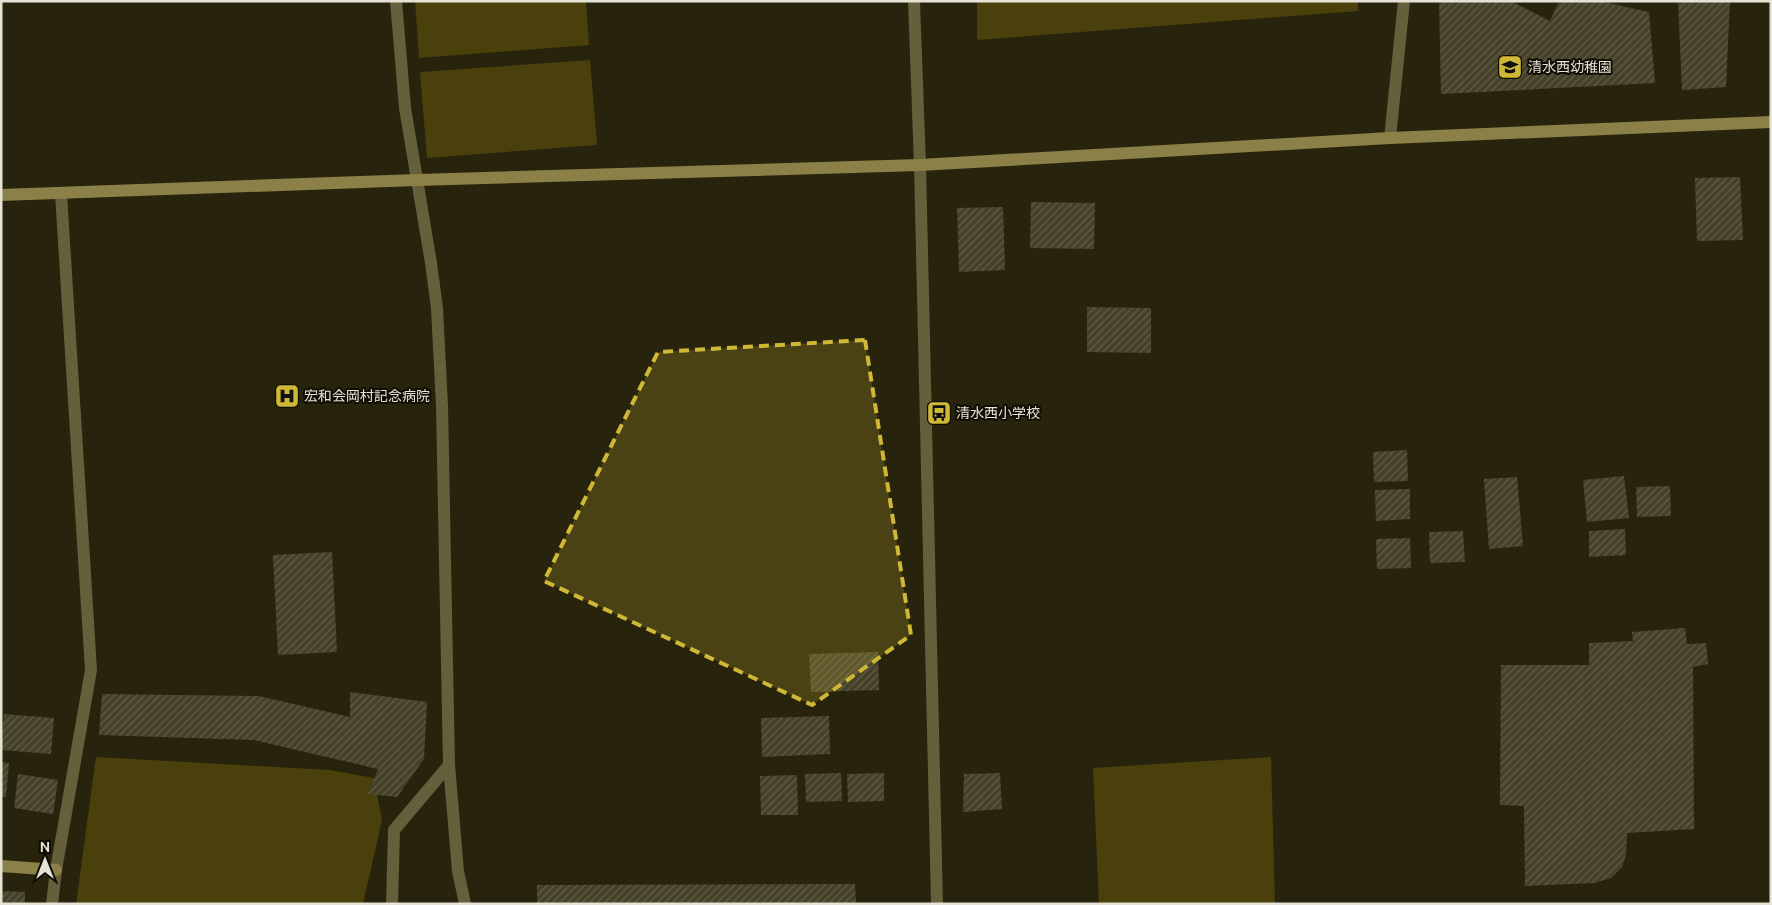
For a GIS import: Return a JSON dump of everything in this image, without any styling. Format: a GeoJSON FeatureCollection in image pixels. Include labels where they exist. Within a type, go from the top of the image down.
{"type":"FeatureCollection","features":[{"type":"Feature","properties":{"kind":"street"},"geometry":{"type":"LineString","coordinates":[[396,1],[405,108],[437,308],[442,406],[448,765],[458,871],[465,904]]}},
{"type":"Feature","properties":{"kind":"street"},"geometry":{"type":"LineString","coordinates":[[914,1],[920,165],[936,904]]}},
{"type":"Feature","properties":{"kind":"street"},"geometry":{"type":"LineString","coordinates":[[1390,138],[1404,1]]}},
{"type":"Feature","properties":{"kind":"street"},"geometry":{"type":"LineString","coordinates":[[1,195],[920,165],[1390,138],[1771,122]]}},
{"type":"Feature","properties":{"kind":"street"},"geometry":{"type":"LineString","coordinates":[[52,904],[56,870],[91,670],[60,194]]}},
{"type":"Feature","properties":{"kind":"street"},"geometry":{"type":"LineString","coordinates":[[392,904],[394,830],[448,765]]}},
{"type":"Feature","properties":{"kind":"street"},"geometry":{"type":"LineString","coordinates":[[1,866],[56,870]]}},
{"type":"Feature","properties":{"kind":"highlighted area"},"geometry":{"type":"Polygon","coordinates":[[[865,340],[911,635],[812,705],[544,581],[658,352],[865,340]]]}},
{"type":"Feature","properties":{"kind":"shaded area"},"geometry":{"type":"Polygon","coordinates":[[[415,1],[586,1],[589,45],[419,58],[415,1]]]}},
{"type":"Feature","properties":{"kind":"shaded area"},"geometry":{"type":"Polygon","coordinates":[[[977,1],[1358,1],[1358,11],[977,40],[977,1]]]}},
{"type":"Feature","properties":{"kind":"shaded area"},"geometry":{"type":"Polygon","coordinates":[[[590,60],[597,145],[427,158],[420,72],[590,60]]]}},
{"type":"Feature","properties":{"kind":"shaded area"},"geometry":{"type":"Polygon","coordinates":[[[96,757],[330,770],[374,778],[382,820],[363,904],[76,904],[96,757]]]}},
{"type":"Feature","properties":{"kind":"shaded area"},"geometry":{"type":"Polygon","coordinates":[[[1271,757],[1275,904],[1099,904],[1093,768],[1271,757]]]}},
{"type":"Feature","properties":{"kind":"building"},"geometry":{"type":"Polygon","coordinates":[[[1439,1],[1511,1],[1550,21],[1559,1],[1599,1],[1649,12],[1655,83],[1441,94],[1439,1]]]}},
{"type":"Feature","properties":{"kind":"building"},"geometry":{"type":"Polygon","coordinates":[[[1678,1],[1730,1],[1726,87],[1682,90],[1678,1]]]}},
{"type":"Feature","properties":{"kind":"building"},"geometry":{"type":"Polygon","coordinates":[[[1740,177],[1743,240],[1697,241],[1695,178],[1740,177]]]}},
{"type":"Feature","properties":{"kind":"building"},"geometry":{"type":"Polygon","coordinates":[[[1031,202],[1095,203],[1094,249],[1030,248],[1031,202]]]}},
{"type":"Feature","properties":{"kind":"building"},"geometry":{"type":"Polygon","coordinates":[[[1003,207],[1005,270],[959,272],[957,208],[1003,207]]]}},
{"type":"Feature","properties":{"kind":"building"},"geometry":{"type":"Polygon","coordinates":[[[1087,307],[1151,308],[1151,353],[1087,352],[1087,307]]]}},
{"type":"Feature","properties":{"kind":"building"},"geometry":{"type":"Polygon","coordinates":[[[1407,450],[1408,481],[1374,482],[1373,452],[1407,450]]]}},
{"type":"Feature","properties":{"kind":"building"},"geometry":{"type":"Polygon","coordinates":[[[1624,476],[1629,518],[1587,522],[1583,480],[1624,476]]]}},
{"type":"Feature","properties":{"kind":"building"},"geometry":{"type":"Polygon","coordinates":[[[1517,477],[1523,546],[1489,549],[1484,479],[1517,477]]]}},
{"type":"Feature","properties":{"kind":"building"},"geometry":{"type":"Polygon","coordinates":[[[1670,486],[1671,516],[1637,517],[1636,487],[1670,486]]]}},
{"type":"Feature","properties":{"kind":"building"},"geometry":{"type":"Polygon","coordinates":[[[1410,489],[1410,519],[1376,521],[1375,490],[1410,489]]]}},
{"type":"Feature","properties":{"kind":"building"},"geometry":{"type":"Polygon","coordinates":[[[1625,529],[1626,555],[1589,557],[1589,531],[1625,529]]]}},
{"type":"Feature","properties":{"kind":"building"},"geometry":{"type":"Polygon","coordinates":[[[1463,531],[1465,562],[1430,563],[1429,532],[1463,531]]]}},
{"type":"Feature","properties":{"kind":"building"},"geometry":{"type":"Polygon","coordinates":[[[1410,538],[1411,568],[1377,569],[1376,539],[1410,538]]]}},
{"type":"Feature","properties":{"kind":"building"},"geometry":{"type":"Polygon","coordinates":[[[332,552],[337,652],[278,655],[273,555],[332,552]]]}},
{"type":"Feature","properties":{"kind":"building"},"geometry":{"type":"Polygon","coordinates":[[[1685,628],[1687,644],[1706,643],[1708,664],[1693,667],[1694,829],[1627,833],[1626,855],[1622,867],[1611,878],[1594,883],[1525,886],[1524,806],[1500,805],[1501,665],[1589,665],[1589,643],[1633,641],[1632,632],[1685,628]]]}},
{"type":"Feature","properties":{"kind":"building"},"geometry":{"type":"Polygon","coordinates":[[[878,652],[879,690],[811,692],[809,654],[878,652]]]}},
{"type":"Feature","properties":{"kind":"building"},"geometry":{"type":"Polygon","coordinates":[[[350,692],[427,702],[424,759],[397,797],[368,794],[378,769],[254,740],[99,735],[102,694],[259,696],[350,717],[350,692]]]}},
{"type":"Feature","properties":{"kind":"building"},"geometry":{"type":"Polygon","coordinates":[[[4,714],[54,718],[51,754],[1,750],[4,714]]]}},
{"type":"Feature","properties":{"kind":"building"},"geometry":{"type":"Polygon","coordinates":[[[829,716],[830,754],[762,757],[761,718],[829,716]]]}},
{"type":"Feature","properties":{"kind":"building"},"geometry":{"type":"Polygon","coordinates":[[[1,762],[9,763],[6,797],[1,797],[1,762]]]}},
{"type":"Feature","properties":{"kind":"building"},"geometry":{"type":"Polygon","coordinates":[[[841,773],[842,801],[806,802],[805,774],[841,773]]]}},
{"type":"Feature","properties":{"kind":"building"},"geometry":{"type":"Polygon","coordinates":[[[884,773],[884,801],[848,802],[847,774],[884,773]]]}},
{"type":"Feature","properties":{"kind":"building"},"geometry":{"type":"Polygon","coordinates":[[[1000,773],[1002,809],[963,812],[964,774],[1000,773]]]}},
{"type":"Feature","properties":{"kind":"building"},"geometry":{"type":"Polygon","coordinates":[[[18,774],[58,780],[53,814],[14,808],[18,774]]]}},
{"type":"Feature","properties":{"kind":"building"},"geometry":{"type":"Polygon","coordinates":[[[797,775],[798,815],[761,815],[760,776],[797,775]]]}},
{"type":"Feature","properties":{"kind":"building"},"geometry":{"type":"Polygon","coordinates":[[[855,884],[856,904],[537,904],[537,885],[855,884]]]}},
{"type":"Feature","properties":{"kind":"building"},"geometry":{"type":"Polygon","coordinates":[[[1,891],[25,892],[25,904],[1,904],[1,891]]]}},
{"type":"Feature","properties":{"kind":"place","name":"清水西幼稚園"},"geometry":{"type":"Point","coordinates":[1510,67]}},
{"type":"Feature","properties":{"kind":"place","name":"宏和会岡村記念病院"},"geometry":{"type":"Point","coordinates":[287,396]}},
{"type":"Feature","properties":{"kind":"place","name":"清水西小学校"},"geometry":{"type":"Point","coordinates":[939,413]}}]}
